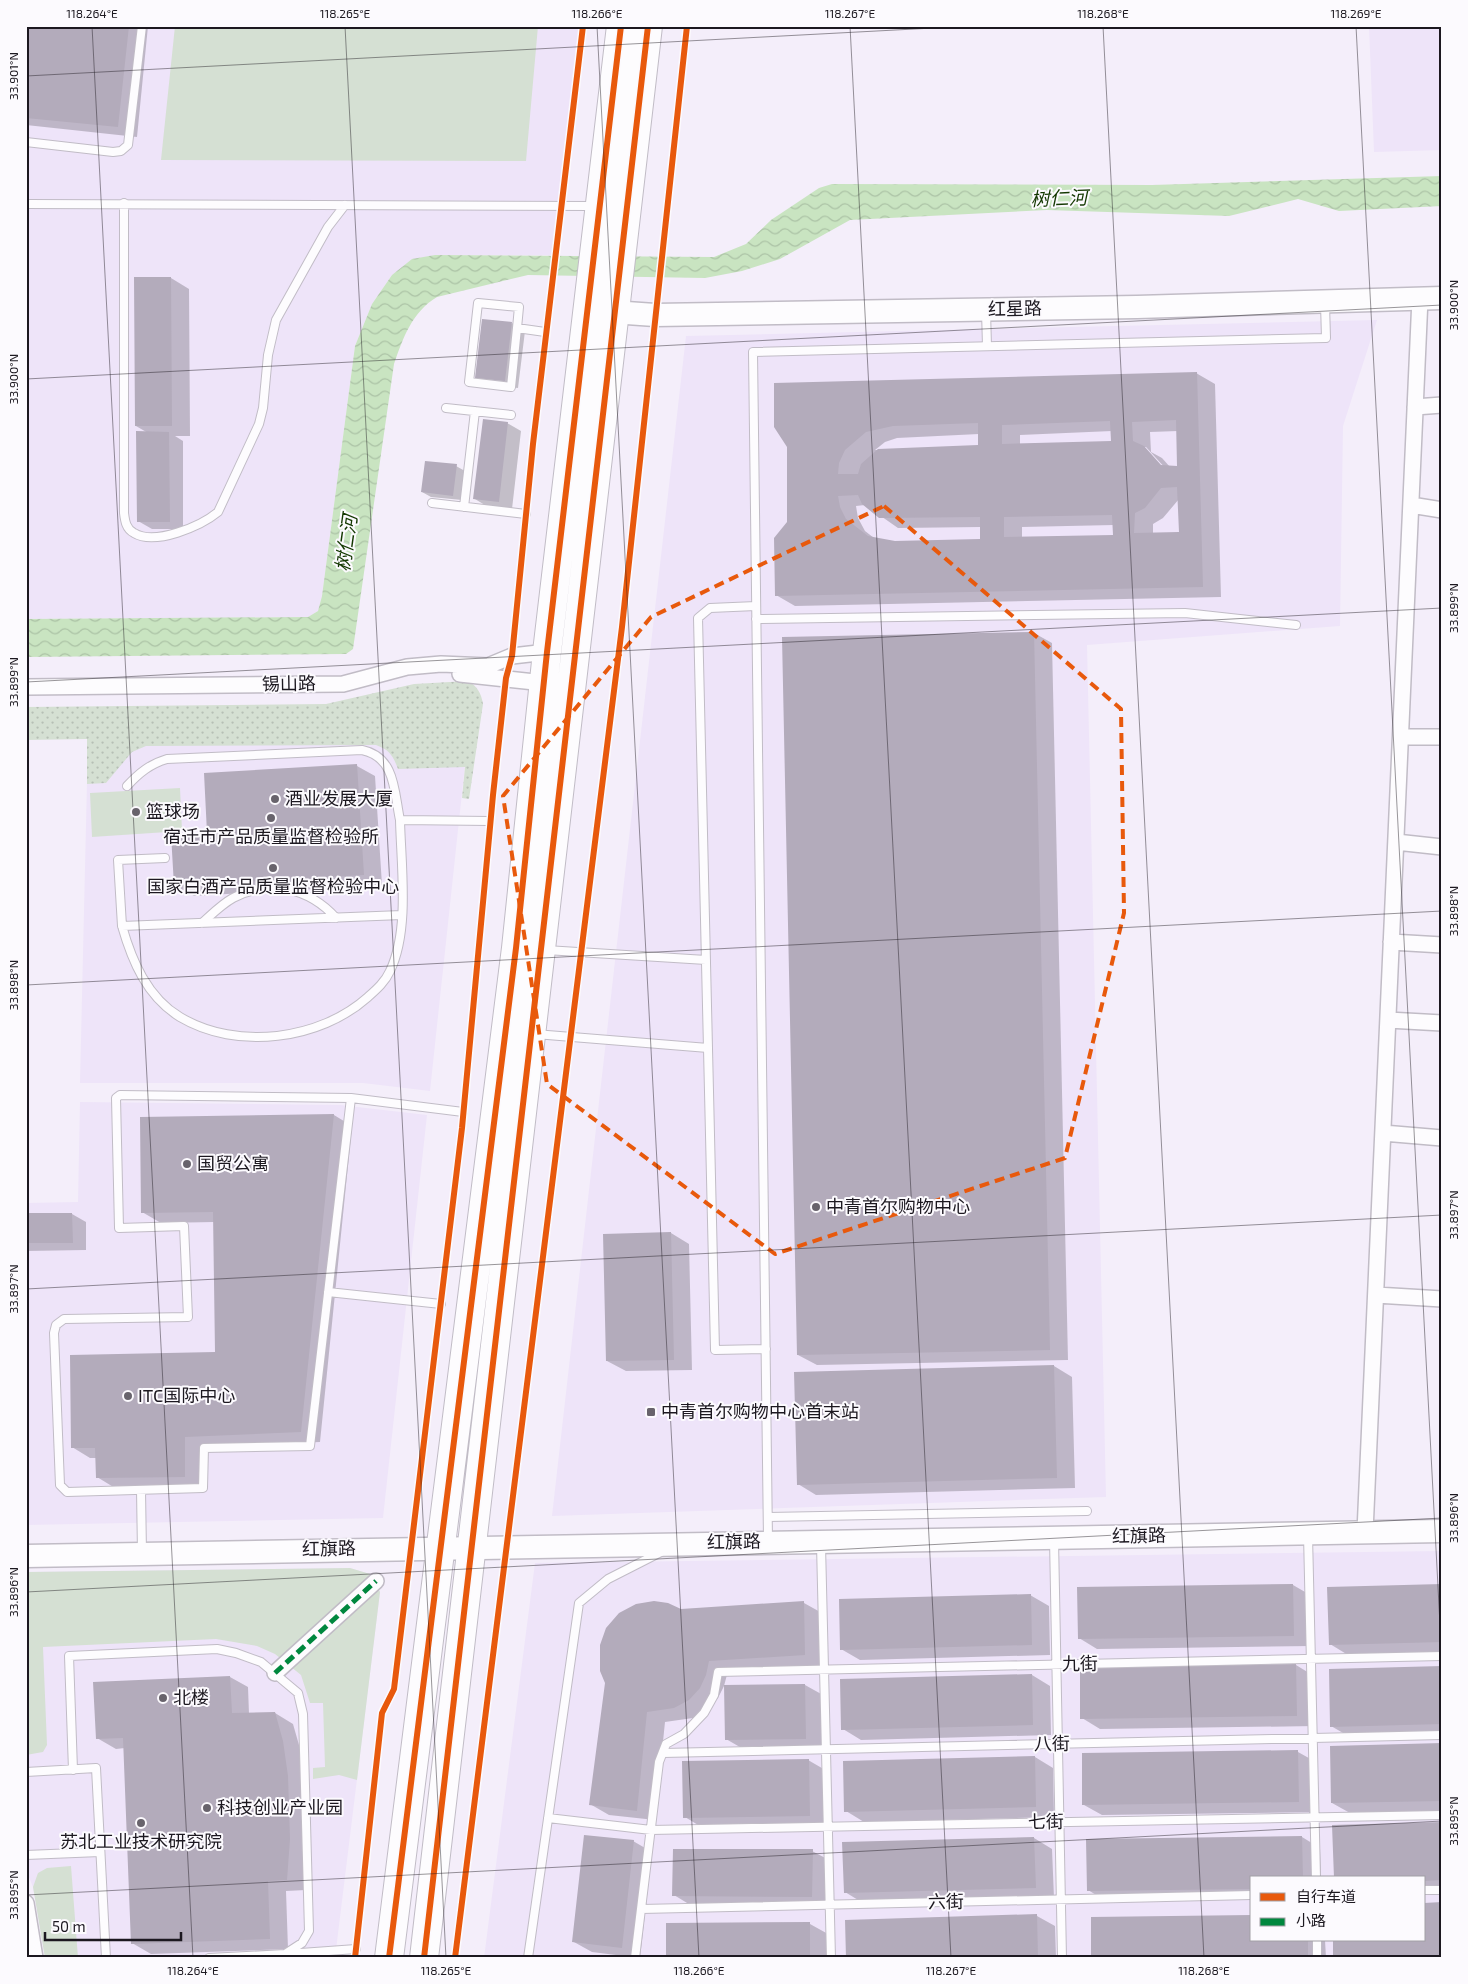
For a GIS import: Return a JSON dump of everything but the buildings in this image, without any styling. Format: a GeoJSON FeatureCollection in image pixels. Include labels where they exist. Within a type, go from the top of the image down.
{"type":"FeatureCollection","features":[{"type":"Feature","properties":{"kind":"highway"},"geometry":{"type":"LineString","coordinates":[[390,1958],[439,1547],[529,949],[601,311],[605,206],[621,26]]}},
{"type":"Feature","properties":{"kind":"highway"},"geometry":{"type":"LineString","coordinates":[[424,1958],[470,1546],[532,1034],[529,949],[544,683],[601,311],[648,26]]}},
{"type":"Feature","properties":{"kind":"street","name":"红星路"},"geometry":{"type":"LineString","coordinates":[[601,311],[654,316],[1431,298]]}},
{"type":"Feature","properties":{"kind":"street"},"geometry":{"type":"LineString","coordinates":[[1365,1532],[1415,407],[1431,298]]}},
{"type":"Feature","properties":{"kind":"street"},"geometry":{"type":"LineString","coordinates":[[1415,407],[1442,405]]}},
{"type":"Feature","properties":{"kind":"street"},"geometry":{"type":"LineString","coordinates":[[1411,505],[1442,510]]}},
{"type":"Feature","properties":{"kind":"street","name":"锡山路"},"geometry":{"type":"LineString","coordinates":[[26,687],[343,684],[407,666],[441,664],[488,666],[512,656],[548,652]]}},
{"type":"Feature","properties":{"kind":"street","name":"锡山路"},"geometry":{"type":"LineString","coordinates":[[26,698],[344,694],[402,677],[439,672],[544,683]]}},
{"type":"Feature","properties":{"kind":"street"},"geometry":{"type":"LineString","coordinates":[[1400,737],[1442,737]]}},
{"type":"Feature","properties":{"kind":"street"},"geometry":{"type":"LineString","coordinates":[[1396,842],[1442,847]]}},
{"type":"Feature","properties":{"kind":"street"},"geometry":{"type":"LineString","coordinates":[[1391,942],[1442,945]]}},
{"type":"Feature","properties":{"kind":"street"},"geometry":{"type":"LineString","coordinates":[[1388,1020],[1442,1023]]}},
{"type":"Feature","properties":{"kind":"street"},"geometry":{"type":"LineString","coordinates":[[1383,1133],[1442,1138]]}},
{"type":"Feature","properties":{"kind":"street"},"geometry":{"type":"LineString","coordinates":[[1376,1295],[1442,1299]]}},
{"type":"Feature","properties":{"kind":"street","name":"红旗路"},"geometry":{"type":"LineString","coordinates":[[26,1556],[470,1546],[1442,1531]]}},
{"type":"Feature","properties":{"kind":"street"},"geometry":{"type":"LineString","coordinates":[[275,1673],[376,1581]]}},
{"type":"Feature","properties":{"kind":"street"},"geometry":{"type":"LineString","coordinates":[[26,1903],[35,1958]]}},
{"type":"Feature","properties":{"kind":"lane"},"geometry":{"type":"LineString","coordinates":[[26,142],[113,152],[121,151],[128,145],[142,26]]}},
{"type":"Feature","properties":{"kind":"lane"},"geometry":{"type":"LineString","coordinates":[[26,204],[605,206]]}},
{"type":"Feature","properties":{"kind":"lane"},"geometry":{"type":"LineString","coordinates":[[124,204],[124,513],[126,526],[133,533],[150,538],[188,529],[206,521],[218,512],[260,424],[268,355],[276,320],[328,227],[344,205]]}},
{"type":"Feature","properties":{"kind":"lane"},"geometry":{"type":"LineString","coordinates":[[768,1542],[752,352],[1326,338],[1325,301]]}},
{"type":"Feature","properties":{"kind":"lane"},"geometry":{"type":"LineString","coordinates":[[478,304],[519,307],[517,328],[511,387],[469,382],[478,304]]}},
{"type":"Feature","properties":{"kind":"lane"},"geometry":{"type":"LineString","coordinates":[[986,309],[987,346]]}},
{"type":"Feature","properties":{"kind":"lane"},"geometry":{"type":"LineString","coordinates":[[517,328],[545,332]]}},
{"type":"Feature","properties":{"kind":"lane"},"geometry":{"type":"LineString","coordinates":[[446,408],[511,414]]}},
{"type":"Feature","properties":{"kind":"lane"},"geometry":{"type":"LineString","coordinates":[[464,507],[475,411]]}},
{"type":"Feature","properties":{"kind":"lane"},"geometry":{"type":"LineString","coordinates":[[432,503],[526,514]]}},
{"type":"Feature","properties":{"kind":"lane"},"geometry":{"type":"LineString","coordinates":[[756,606],[710,608],[698,618],[714,1350],[766,1349]]}},
{"type":"Feature","properties":{"kind":"lane"},"geometry":{"type":"LineString","coordinates":[[756,619],[1185,613],[1296,625]]}},
{"type":"Feature","properties":{"kind":"lane"},"geometry":{"type":"LineString","coordinates":[[127,786],[142,770],[154,763],[168,759],[362,750],[374,752],[382,758],[390,773],[400,820],[402,916],[394,962],[383,984],[357,1007],[334,1019],[300,1032],[268,1037],[233,1035],[217,1031],[200,1026],[174,1012],[163,1003],[136,968],[122,926],[118,860],[165,858]]}},
{"type":"Feature","properties":{"kind":"lane"},"geometry":{"type":"LineString","coordinates":[[400,820],[490,821]]}},
{"type":"Feature","properties":{"kind":"lane"},"geometry":{"type":"LineString","coordinates":[[202,923],[231,899],[242,894],[265,889],[296,890],[323,904],[336,918]]}},
{"type":"Feature","properties":{"kind":"lane"},"geometry":{"type":"LineString","coordinates":[[122,926],[402,916]]}},
{"type":"Feature","properties":{"kind":"lane"},"geometry":{"type":"LineString","coordinates":[[529,949],[706,960]]}},
{"type":"Feature","properties":{"kind":"lane"},"geometry":{"type":"LineString","coordinates":[[532,1034],[708,1048]]}},
{"type":"Feature","properties":{"kind":"lane"},"geometry":{"type":"LineString","coordinates":[[351,1098],[310,1446],[204,1448],[203,1488],[67,1492],[60,1485],[54,1333],[56,1325],[64,1319],[188,1317],[184,1226],[119,1228],[116,1098],[120,1095],[351,1098],[463,1112]]}},
{"type":"Feature","properties":{"kind":"lane"},"geometry":{"type":"LineString","coordinates":[[328,1292],[441,1304]]}},
{"type":"Feature","properties":{"kind":"lane"},"geometry":{"type":"LineString","coordinates":[[141,1490],[142,1552]]}},
{"type":"Feature","properties":{"kind":"lane"},"geometry":{"type":"LineString","coordinates":[[768,1517],[1087,1511]]}},
{"type":"Feature","properties":{"kind":"lane"},"geometry":{"type":"LineString","coordinates":[[1308,1533],[1316,1876]]}},
{"type":"Feature","properties":{"kind":"lane"},"geometry":{"type":"LineString","coordinates":[[1054,1537],[1062,1958]]}},
{"type":"Feature","properties":{"kind":"lane"},"geometry":{"type":"LineString","coordinates":[[821,1541],[831,1958]]}},
{"type":"Feature","properties":{"kind":"lane"},"geometry":{"type":"LineString","coordinates":[[528,1958],[579,1603],[608,1579],[678,1543]]}},
{"type":"Feature","properties":{"kind":"lane"},"geometry":{"type":"LineString","coordinates":[[73,1770],[69,1656],[217,1649],[261,1662],[275,1673],[298,1693],[303,1714],[309,1931],[302,1944],[285,1954]]}},
{"type":"Feature","properties":{"kind":"lane","name":"九街"},"geometry":{"type":"LineString","coordinates":[[663,1753],[666,1744],[684,1734],[704,1714],[714,1695],[718,1672],[1442,1656]]}},
{"type":"Feature","properties":{"kind":"lane","name":"八街"},"geometry":{"type":"LineString","coordinates":[[663,1753],[1442,1735]]}},
{"type":"Feature","properties":{"kind":"lane"},"geometry":{"type":"LineString","coordinates":[[635,1958],[659,1762],[663,1753]]}},
{"type":"Feature","properties":{"kind":"lane"},"geometry":{"type":"LineString","coordinates":[[26,1772],[96,1768],[106,1958]]}},
{"type":"Feature","properties":{"kind":"lane","name":"七街"},"geometry":{"type":"LineString","coordinates":[[548,1818],[651,1830],[1442,1815]]}},
{"type":"Feature","properties":{"kind":"lane"},"geometry":{"type":"LineString","coordinates":[[26,1855],[100,1852]]}},
{"type":"Feature","properties":{"kind":"lane"},"geometry":{"type":"LineString","coordinates":[[1426,1890],[1442,1890]]}},
{"type":"Feature","properties":{"kind":"lane","name":"六街"},"geometry":{"type":"LineString","coordinates":[[641,1909],[1250,1895]]}},
{"type":"Feature","properties":{"kind":"lane"},"geometry":{"type":"LineString","coordinates":[[1317,1942],[1317,1958]]}},
{"type":"Feature","properties":{"kind":"lane"},"geometry":{"type":"LineString","coordinates":[[209,1958],[356,1950]]}},
{"type":"Feature","properties":{"kind":"highlighted area"},"geometry":{"type":"Polygon","coordinates":[[[884,506],[1121,709],[1124,913],[1065,1158],[775,1254],[547,1084],[503,796],[651,617],[884,506]]]}},
{"type":"Feature","properties":{"kind":"shaded area"},"geometry":{"type":"Polygon","coordinates":[[[26,26],[580,26],[554,255],[435,255],[392,275],[372,304],[355,346],[322,596],[318,611],[308,617],[26,619],[26,26]]]}},
{"type":"Feature","properties":{"kind":"shaded area"},"geometry":{"type":"Polygon","coordinates":[[[175,26],[538,26],[526,161],[161,160],[175,26]]]}},
{"type":"Feature","properties":{"kind":"shaded area"},"geometry":{"type":"Polygon","coordinates":[[[1369,26],[1442,26],[1442,150],[1374,152],[1369,26]]]}},
{"type":"Feature","properties":{"kind":"shaded area"},"geometry":{"type":"Polygon","coordinates":[[[1377,320],[1343,426],[1340,626],[1087,645],[1106,1497],[552,1516],[686,336],[1377,320]]]}},
{"type":"Feature","properties":{"kind":"shaded area"},"geometry":{"type":"Polygon","coordinates":[[[468,681],[478,691],[483,704],[469,799],[462,798],[465,767],[398,769],[390,754],[385,749],[376,745],[146,746],[132,752],[106,783],[87,784],[87,739],[26,740],[26,707],[326,704],[414,684],[468,681]]]}},
{"type":"Feature","properties":{"kind":"shaded area","name":"酒业发展大厦"},"geometry":{"type":"Polygon","coordinates":[[[468,737],[430,1091],[363,1083],[80,1083],[88,739],[468,737]]]}},
{"type":"Feature","properties":{"kind":"shaded area","name":"篮球场"},"geometry":{"type":"Polygon","coordinates":[[[180,788],[182,831],[92,837],[90,793],[180,788]]]}},
{"type":"Feature","properties":{"kind":"shaded area"},"geometry":{"type":"Polygon","coordinates":[[[80,1102],[340,1105],[427,1115],[383,1518],[26,1525],[26,1203],[78,1202],[80,1102]]]}},
{"type":"Feature","properties":{"kind":"shaded area"},"geometry":{"type":"Polygon","coordinates":[[[1442,1551],[1442,1958],[484,1958],[535,1563],[1442,1551]]]}},
{"type":"Feature","properties":{"kind":"shaded area"},"geometry":{"type":"Polygon","coordinates":[[[350,1568],[370,1574],[380,1592],[335,1958],[45,1958],[33,1887],[26,1870],[26,1572],[350,1568]]]}},
{"type":"Feature","properties":{"kind":"shaded area"},"geometry":{"type":"Polygon","coordinates":[[[350,1568],[370,1574],[380,1592],[357,1780],[339,1775],[313,1779],[313,1768],[325,1767],[323,1703],[310,1703],[301,1675],[275,1654],[257,1646],[216,1639],[43,1647],[47,1745],[43,1752],[26,1755],[26,1572],[350,1568]]]}},
{"type":"Feature","properties":{"kind":"shaded area"},"geometry":{"type":"Polygon","coordinates":[[[71,1866],[78,1958],[45,1958],[33,1887],[38,1873],[47,1868],[71,1866]]]}},
{"type":"Feature","properties":{"kind":"water","name":"树仁河"},"geometry":{"type":"Polygon","coordinates":[[[1442,176],[1442,206],[1339,211],[1298,199],[1229,216],[1047,210],[850,220],[780,259],[742,271],[705,278],[528,275],[437,297],[421,310],[409,326],[394,364],[353,649],[346,654],[26,657],[26,619],[308,617],[318,611],[322,596],[355,346],[372,304],[392,275],[412,259],[435,255],[714,257],[746,244],[771,220],[819,188],[832,184],[1152,185],[1442,176]]]}},
{"type":"Feature","properties":{"kind":"marked path"},"geometry":{"type":"LineString","coordinates":[[275,1673],[376,1581]]}},
{"type":"Feature","properties":{"kind":"cycle path"},"geometry":{"type":"LineString","coordinates":[[355,1958],[382,1713],[394,1689],[462,1128],[493,795],[506,678],[512,656],[533,444],[583,26]]}},
{"type":"Feature","properties":{"kind":"cycle path"},"geometry":{"type":"LineString","coordinates":[[389,1958],[516,948],[547,652],[621,26]]}},
{"type":"Feature","properties":{"kind":"cycle path"},"geometry":{"type":"LineString","coordinates":[[424,1958],[648,26]]}},
{"type":"Feature","properties":{"kind":"cycle path"},"geometry":{"type":"LineString","coordinates":[[455,1958],[622,627],[687,26]]}},
{"type":"Feature","properties":{"kind":"place","name":"酒业发展大厦"},"geometry":{"type":"Point","coordinates":[275,799]}},
{"type":"Feature","properties":{"kind":"place","name":"篮球场"},"geometry":{"type":"Point","coordinates":[136,812]}},
{"type":"Feature","properties":{"kind":"place","name":"宿迁市产品质量监督检验所"},"geometry":{"type":"Point","coordinates":[271,818]}},
{"type":"Feature","properties":{"kind":"place","name":"国家白酒产品质量监督检验中心"},"geometry":{"type":"Point","coordinates":[273,868]}},
{"type":"Feature","properties":{"kind":"place","name":"国贸公寓"},"geometry":{"type":"Point","coordinates":[187,1164]}},
{"type":"Feature","properties":{"kind":"place","name":"中青首尔购物中心"},"geometry":{"type":"Point","coordinates":[816,1207]}},
{"type":"Feature","properties":{"kind":"place","name":"ITC国际中心"},"geometry":{"type":"Point","coordinates":[128,1396]}},
{"type":"Feature","properties":{"kind":"place","name":"中青首尔购物中心首末站"},"geometry":{"type":"Point","coordinates":[651,1412]}},
{"type":"Feature","properties":{"kind":"place","name":"北楼"},"geometry":{"type":"Point","coordinates":[163,1698]}},
{"type":"Feature","properties":{"kind":"place","name":"科技创业产业园"},"geometry":{"type":"Point","coordinates":[207,1808]}},
{"type":"Feature","properties":{"kind":"place","name":"苏北工业技术研究院"},"geometry":{"type":"Point","coordinates":[141,1823]}}]}
